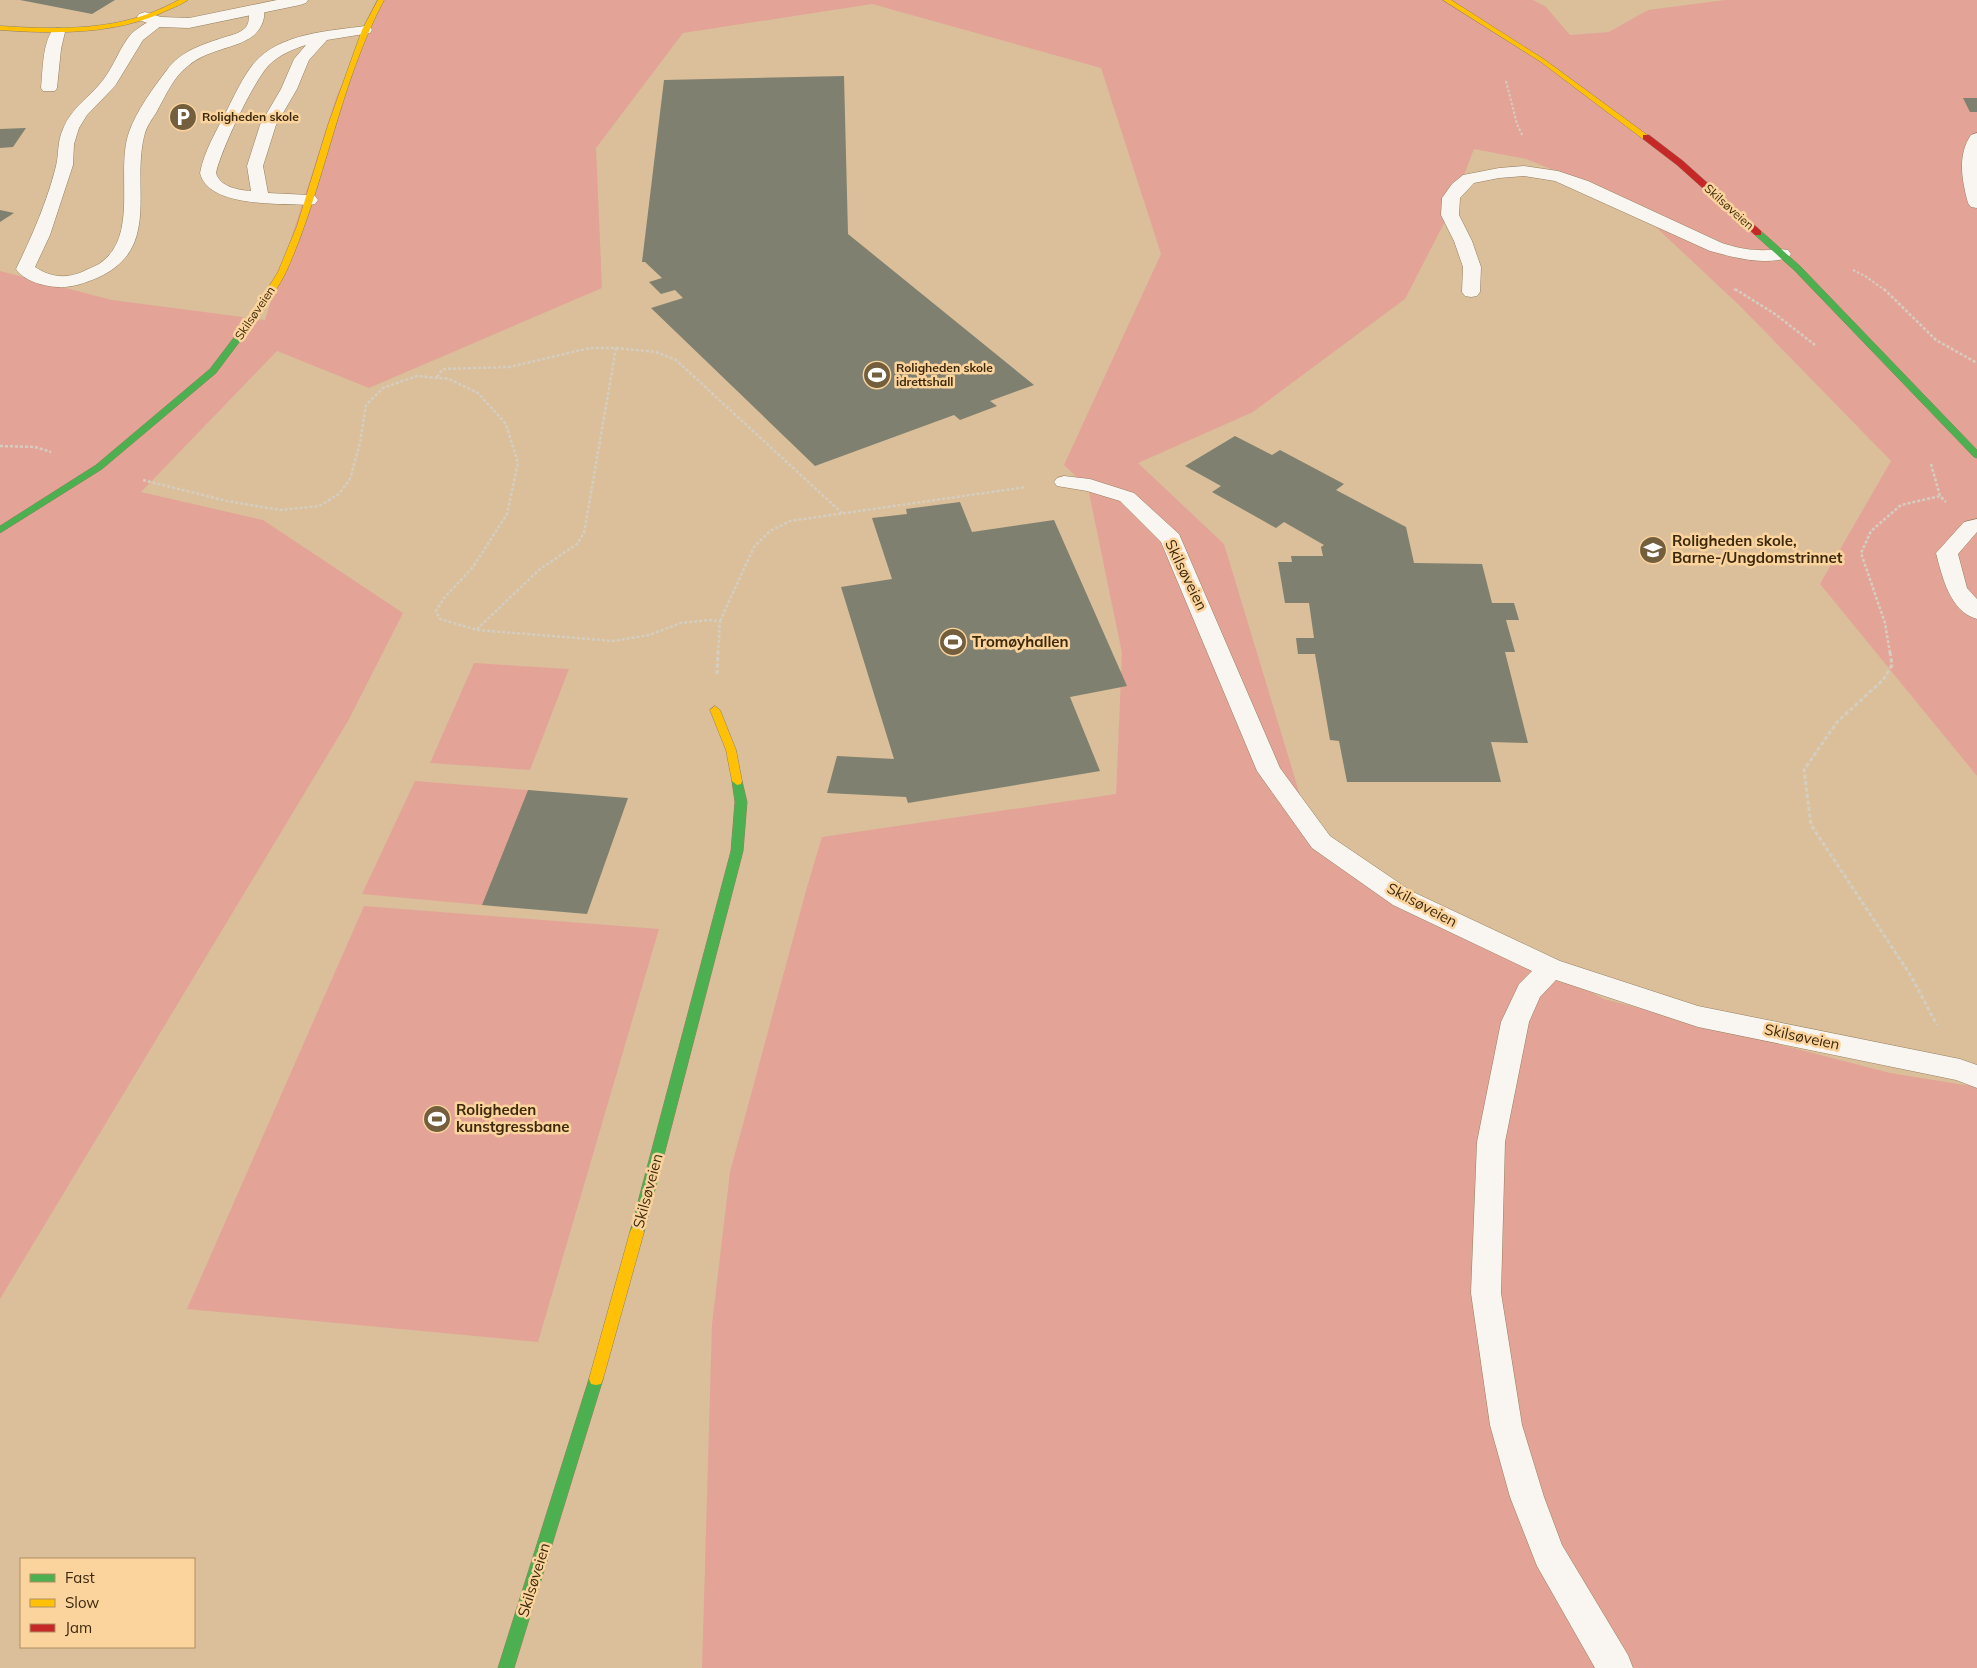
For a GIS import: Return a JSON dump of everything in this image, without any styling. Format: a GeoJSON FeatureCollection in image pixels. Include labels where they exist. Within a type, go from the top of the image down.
{"type":"FeatureCollection","features":[{"type":"Feature","properties":{"kind":"street"},"geometry":{"type":"LineString","coordinates":[[152,20],[186,0]]}},
{"type":"Feature","properties":{"kind":"street"},"geometry":{"type":"LineString","coordinates":[[0,28],[58,32],[152,20],[189,23],[300,0]]}},
{"type":"Feature","properties":{"kind":"street","name":"Skilsøveien"},"geometry":{"type":"LineString","coordinates":[[0,530],[99,467],[213,371],[248,326],[282,272],[301,226],[332,125],[365,30],[381,0]]}},
{"type":"Feature","properties":{"kind":"street","name":"Skilsøveien"},"geometry":{"type":"LineString","coordinates":[[1446,0],[1544,62],[1680,163],[1798,268],[1977,455]]}},
{"type":"Feature","properties":{"kind":"street","name":"Skilsøveien"},"geometry":{"type":"LineString","coordinates":[[506,1668],[608,1340],[737,851],[740,802],[731,750],[715,710]]}},
{"type":"Feature","properties":{"kind":"lane"},"geometry":{"type":"LineString","coordinates":[[152,20],[137,37],[109,83],[80,113],[71,128],[66,144],[65,165],[41,235],[25,269],[39,279],[73,281],[99,274],[126,249],[133,218],[132,184],[137,132],[175,68],[204,50],[248,34],[253,30],[257,20],[257,9]]}},
{"type":"Feature","properties":{"kind":"lane"},"geometry":{"type":"LineString","coordinates":[[309,200],[241,196],[216,186],[209,180],[208,171],[213,155],[256,72],[268,58],[292,45],[322,37],[365,30]]}},
{"type":"Feature","properties":{"kind":"lane"},"geometry":{"type":"LineString","coordinates":[[49,88],[53,49],[58,32]]}},
{"type":"Feature","properties":{"kind":"lane"},"geometry":{"type":"LineString","coordinates":[[260,196],[255,166],[268,125],[289,89],[302,59],[322,37]]}},
{"type":"Feature","properties":{"kind":"lane"},"geometry":{"type":"LineString","coordinates":[[1977,138],[1970,153],[1970,180],[1977,203]]}},
{"type":"Feature","properties":{"kind":"lane"},"geometry":{"type":"LineString","coordinates":[[1471,292],[1472,267],[1463,241],[1450,215],[1451,198],[1458,188],[1470,179],[1499,173],[1524,171],[1558,176],[1716,246],[1742,254],[1761,256],[1782,254]]}},
{"type":"Feature","properties":{"kind":"lane","name":"Skilsøveien"},"geometry":{"type":"LineString","coordinates":[[1064,482],[1090,485],[1127,497],[1171,538],[1269,771],[1321,842],[1402,898],[1552,968],[1698,1016],[1968,1073]]}},
{"type":"Feature","properties":{"kind":"lane"},"geometry":{"type":"LineString","coordinates":[[1977,525],[1970,526],[1948,553],[1957,590],[1977,612]]}},
{"type":"Feature","properties":{"kind":"lane"},"geometry":{"type":"LineString","coordinates":[[1552,968],[1528,991],[1515,1022],[1491,1142],[1486,1293],[1506,1426],[1527,1497],[1550,1554],[1615,1668]]}},
{"type":"Feature","properties":{"kind":"path"},"geometry":{"type":"LineString","coordinates":[[1798,268],[1846,268],[1866,275],[1879,285],[1937,341],[1977,363]]}},
{"type":"Feature","properties":{"kind":"path"},"geometry":{"type":"LineString","coordinates":[[437,378],[443,369],[460,366],[509,367],[590,348],[616,348],[656,352],[676,360],[842,513]]}},
{"type":"Feature","properties":{"kind":"path"},"geometry":{"type":"LineString","coordinates":[[476,630],[540,569],[577,544],[584,533],[616,348]]}},
{"type":"Feature","properties":{"kind":"path"},"geometry":{"type":"LineString","coordinates":[[0,446],[35,447],[99,467],[228,501],[280,510],[319,506],[339,494],[350,479],[360,443],[366,405],[383,388],[401,380],[417,376],[449,379],[478,393],[506,424],[518,463],[507,514],[473,567],[444,598],[436,611],[440,619],[476,630],[614,641],[649,635],[681,623],[710,620],[720,621]]}},
{"type":"Feature","properties":{"kind":"path"},"geometry":{"type":"LineString","coordinates":[[715,710],[720,621],[754,547],[770,531],[790,521],[1064,482]]}},
{"type":"Feature","properties":{"kind":"path"},"geometry":{"type":"LineString","coordinates":[[1940,496],[1901,505],[1870,531],[1861,553],[1885,623],[1892,665],[1883,680],[1837,722],[1804,770],[1811,825],[1912,976],[1968,1073]]}},
{"type":"Feature","properties":{"kind":"shaded area"},"geometry":{"type":"Polygon","coordinates":[[[383,0],[1533,0],[1546,7],[1570,35],[1609,32],[1648,10],[1725,0],[1977,0],[1977,776],[1820,584],[1891,461],[1741,307],[1626,199],[1526,159],[1474,149],[1459,188],[1458,196],[1405,299],[1253,412],[1138,463],[1224,544],[1316,848],[1604,999],[1890,1073],[1977,1087],[1977,1668],[702,1668],[712,1324],[730,1172],[822,837],[1116,794],[1122,653],[1088,488],[1064,465],[1161,254],[1101,68],[872,4],[683,33],[596,148],[602,288],[369,388],[277,351],[141,492],[263,520],[403,613],[348,721],[0,1299],[0,271],[112,300],[265,320],[337,95],[383,0]]]}},
{"type":"Feature","properties":{"kind":"shaded area"},"geometry":{"type":"Polygon","coordinates":[[[474,663],[569,669],[530,770],[430,763],[474,663]]]}},
{"type":"Feature","properties":{"kind":"shaded area"},"geometry":{"type":"Polygon","coordinates":[[[415,781],[528,790],[482,905],[362,894],[415,781]]]}},
{"type":"Feature","properties":{"kind":"shaded area","name":"Roligheden kunstgressbane"},"geometry":{"type":"Polygon","coordinates":[[[364,906],[659,929],[538,1342],[187,1309],[364,906]]]}},
{"type":"Feature","properties":{"kind":"building"},"geometry":{"type":"Polygon","coordinates":[[[20,0],[115,0],[92,14],[20,0]]]}},
{"type":"Feature","properties":{"kind":"building"},"geometry":{"type":"Polygon","coordinates":[[[844,76],[848,234],[1034,385],[990,401],[997,406],[960,420],[954,415],[815,466],[651,308],[683,298],[675,290],[661,294],[649,282],[662,278],[645,262],[642,262],[664,80],[844,76]]]}},
{"type":"Feature","properties":{"kind":"building"},"geometry":{"type":"Polygon","coordinates":[[[1963,98],[1977,98],[1977,112],[1970,112],[1963,98]]]}},
{"type":"Feature","properties":{"kind":"building"},"geometry":{"type":"Polygon","coordinates":[[[26,128],[13,147],[0,148],[0,129],[26,128]]]}},
{"type":"Feature","properties":{"kind":"building"},"geometry":{"type":"Polygon","coordinates":[[[0,210],[14,213],[0,222],[0,210]]]}},
{"type":"Feature","properties":{"kind":"building"},"geometry":{"type":"Polygon","coordinates":[[[1235,436],[1272,455],[1280,450],[1344,484],[1336,490],[1406,527],[1414,563],[1482,564],[1492,603],[1514,603],[1519,620],[1506,620],[1515,652],[1505,652],[1528,743],[1491,742],[1501,782],[1347,782],[1339,741],[1330,740],[1315,654],[1298,654],[1296,638],[1314,638],[1309,603],[1285,603],[1278,562],[1292,562],[1291,556],[1323,556],[1321,547],[1324,545],[1284,522],[1276,528],[1212,492],[1221,486],[1185,466],[1235,436]]]}},
{"type":"Feature","properties":{"kind":"building","name":"Tromøyhallen"},"geometry":{"type":"Polygon","coordinates":[[[960,502],[972,532],[1054,520],[1127,686],[1070,697],[1100,771],[908,803],[906,797],[827,793],[837,756],[894,759],[841,587],[892,579],[872,518],[907,514],[906,509],[960,502]]]}},
{"type":"Feature","properties":{"kind":"building"},"geometry":{"type":"Polygon","coordinates":[[[528,790],[628,798],[587,914],[482,905],[528,790]]]}},
{"type":"Feature","properties":{"kind":"traffic: fast"},"geometry":{"type":"LineString","coordinates":[[1758,233],[1797,268],[1977,455]]}},
{"type":"Feature","properties":{"kind":"traffic: fast"},"geometry":{"type":"LineString","coordinates":[[0,530],[99,467],[213,371],[254,317]]}},
{"type":"Feature","properties":{"kind":"traffic: fast"},"geometry":{"type":"LineString","coordinates":[[637,1232],[737,851],[741,802],[737,781]]}},
{"type":"Feature","properties":{"kind":"traffic: fast"},"geometry":{"type":"LineString","coordinates":[[506,1668],[596,1379]]}},
{"type":"Feature","properties":{"kind":"traffic: slow"},"geometry":{"type":"LineString","coordinates":[[0,28],[38,30],[94,28],[150,16],[185,0]]}},
{"type":"Feature","properties":{"kind":"traffic: slow"},"geometry":{"type":"LineString","coordinates":[[254,317],[282,272],[301,226],[332,125],[365,30],[381,0]]}},
{"type":"Feature","properties":{"kind":"traffic: slow"},"geometry":{"type":"LineString","coordinates":[[1446,0],[1543,61],[1646,137]]}},
{"type":"Feature","properties":{"kind":"traffic: slow"},"geometry":{"type":"LineString","coordinates":[[715,710],[731,750],[737,781]]}},
{"type":"Feature","properties":{"kind":"traffic: slow"},"geometry":{"type":"LineString","coordinates":[[596,1379],[637,1232]]}},
{"type":"Feature","properties":{"kind":"traffic: jam"},"geometry":{"type":"LineString","coordinates":[[1646,137],[1680,163],[1758,233]]}},
{"type":"Feature","properties":{"kind":"place","name":"Roligheden skole"},"geometry":{"type":"Point","coordinates":[183,117]}},
{"type":"Feature","properties":{"kind":"place","name":"Roligheden skole idrettshall"},"geometry":{"type":"Point","coordinates":[877,375]}},
{"type":"Feature","properties":{"kind":"place","name":"Roligheden skole, Barne-/Ungdomstrinnet"},"geometry":{"type":"Point","coordinates":[1653,550]}},
{"type":"Feature","properties":{"kind":"place","name":"Tromøyhallen"},"geometry":{"type":"Point","coordinates":[953,642]}},
{"type":"Feature","properties":{"kind":"place","name":"Roligheden kunstgressbane"},"geometry":{"type":"Point","coordinates":[437,1119]}}]}
